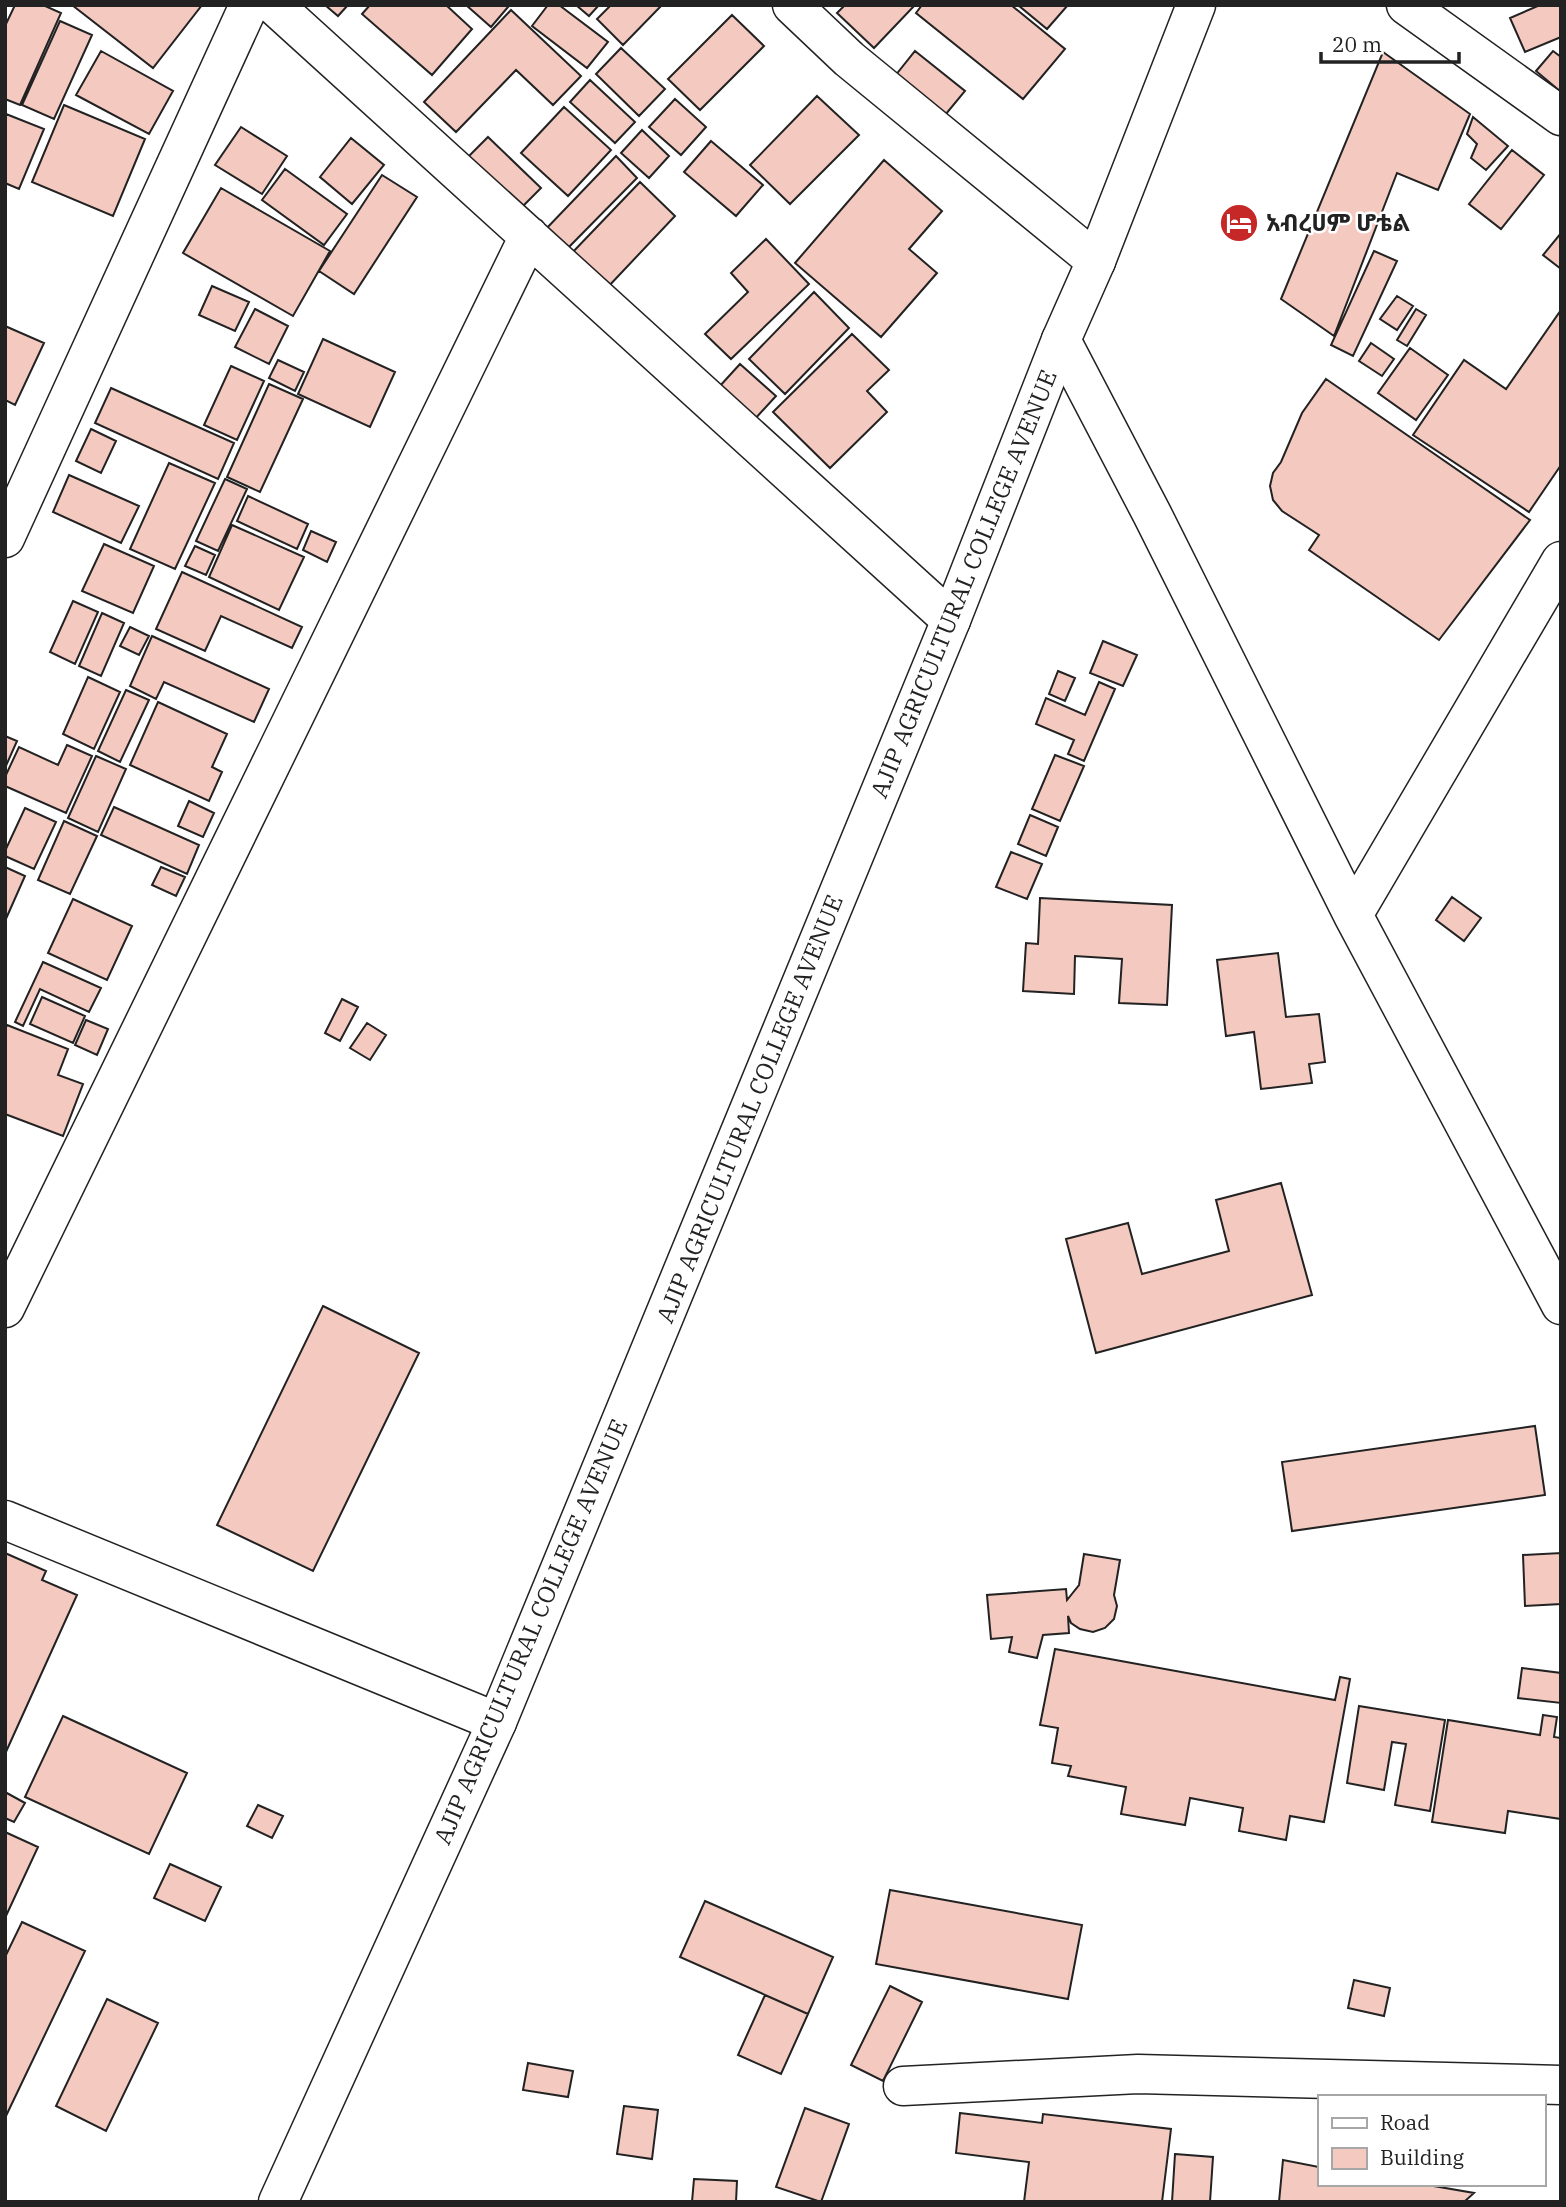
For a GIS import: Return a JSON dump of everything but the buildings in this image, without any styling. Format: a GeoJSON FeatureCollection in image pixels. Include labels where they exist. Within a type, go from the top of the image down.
{"type":"FeatureCollection","features":[{"type":"Feature","properties":{"kind":"street"},"geometry":{"type":"LineString","coordinates":[[5,538],[249,5]]}},
{"type":"Feature","properties":{"kind":"street"},"geometry":{"type":"LineString","coordinates":[[274,5],[951,620]]}},
{"type":"Feature","properties":{"kind":"street"},"geometry":{"type":"LineString","coordinates":[[792,5],[849,59],[1096,261]]}},
{"type":"Feature","properties":{"kind":"street","name":"AJIP AGRICULTURAL COLLEGE AVENUE"},"geometry":{"type":"LineString","coordinates":[[278,2202],[497,1722],[951,620],[1196,5]]}},
{"type":"Feature","properties":{"kind":"street"},"geometry":{"type":"LineString","coordinates":[[1406,5],[1561,116]]}},
{"type":"Feature","properties":{"kind":"street"},"geometry":{"type":"LineString","coordinates":[[5,1308],[529,236]]}},
{"type":"Feature","properties":{"kind":"street"},"geometry":{"type":"LineString","coordinates":[[1062,340],[1353,915],[1561,1305]]}},
{"type":"Feature","properties":{"kind":"street"},"geometry":{"type":"LineString","coordinates":[[1353,915],[1561,561]]}},
{"type":"Feature","properties":{"kind":"street"},"geometry":{"type":"LineString","coordinates":[[5,1520],[497,1722]]}},
{"type":"Feature","properties":{"kind":"street"},"geometry":{"type":"LineString","coordinates":[[903,2086],[1138,2074],[1561,2085]]}},
{"type":"Feature","properties":{"kind":"place","name":"አብረሀም ሆቴል"},"geometry":{"type":"Point","coordinates":[1239,223]}}]}
